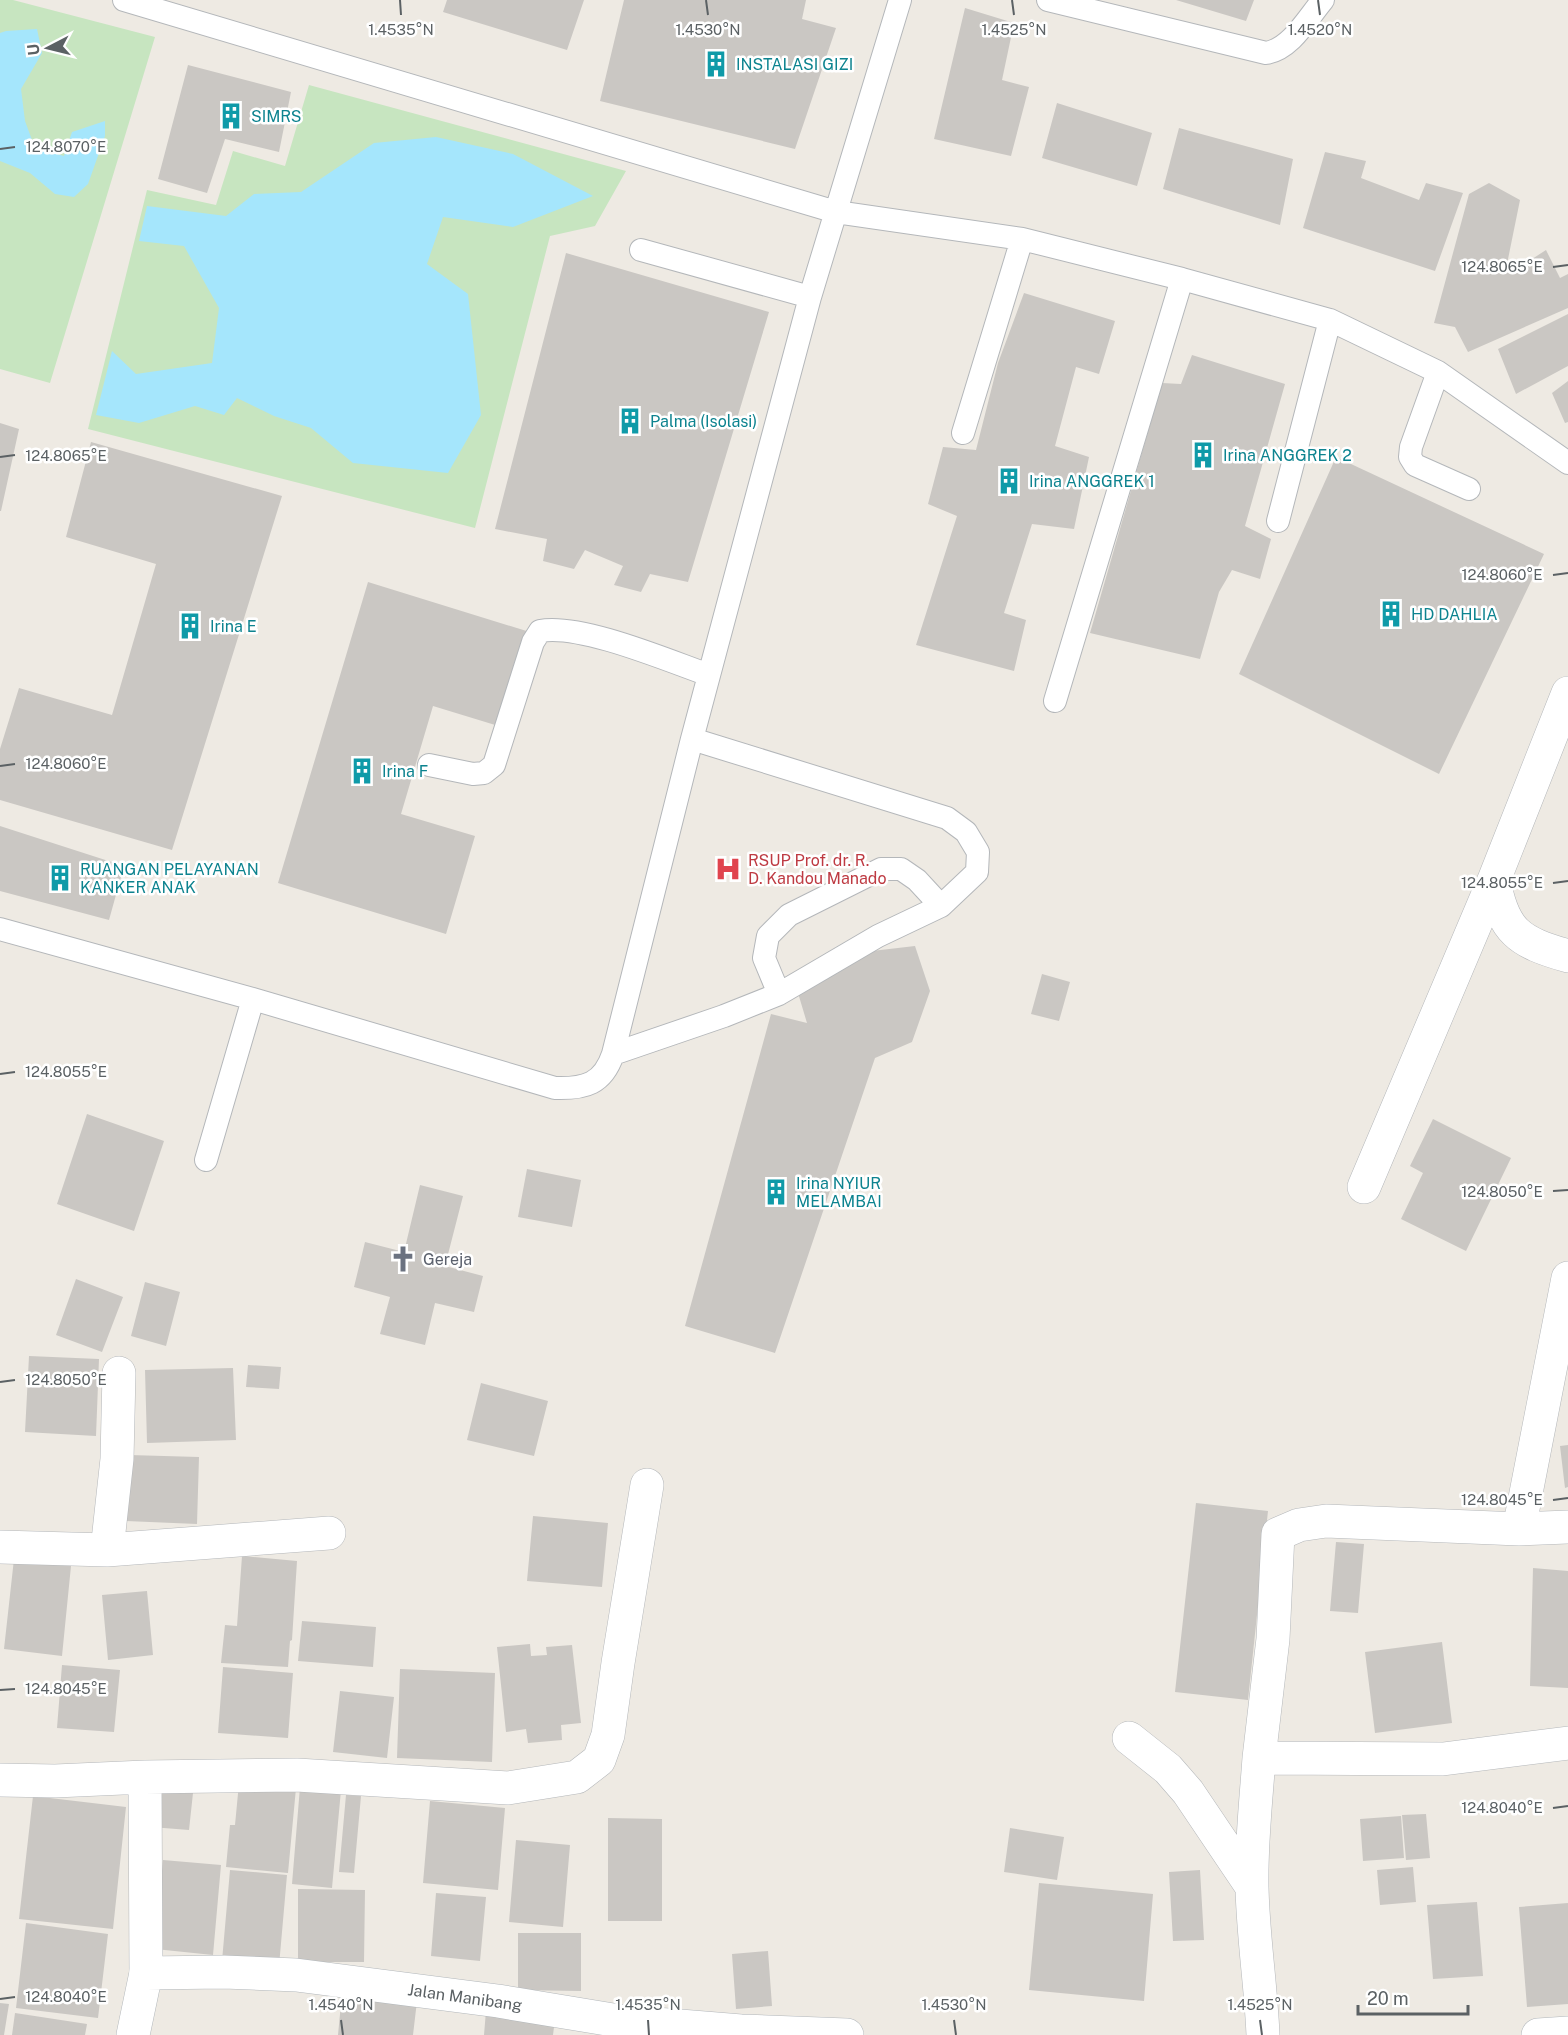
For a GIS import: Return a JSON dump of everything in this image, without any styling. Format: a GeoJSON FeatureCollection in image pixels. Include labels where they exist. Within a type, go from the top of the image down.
{"type":"FeatureCollection","features":[{"type":"Feature","properties":{"kind":"street"},"geometry":{"type":"LineString","coordinates":[[1364,1188],[1494,880],[1567,696]]}},
{"type":"Feature","properties":{"kind":"street"},"geometry":{"type":"LineString","coordinates":[[1494,880],[1498,906],[1516,934],[1536,947],[1568,956]]}},
{"type":"Feature","properties":{"kind":"street"},"geometry":{"type":"LineString","coordinates":[[1519,1529],[1568,1278]]}},
{"type":"Feature","properties":{"kind":"street"},"geometry":{"type":"LineString","coordinates":[[107,1550],[117,1459],[119,1373]]}},
{"type":"Feature","properties":{"kind":"street"},"geometry":{"type":"LineString","coordinates":[[0,1780],[55,1781],[297,1775],[508,1788],[577,1777],[598,1760],[608,1735],[647,1485]]}},
{"type":"Feature","properties":{"kind":"street"},"geometry":{"type":"LineString","coordinates":[[1263,2035],[1262,1992],[1252,1887],[1259,1758],[1273,1639],[1278,1534],[1299,1525],[1326,1521],[1519,1529],[1568,1527]]}},
{"type":"Feature","properties":{"kind":"street"},"geometry":{"type":"LineString","coordinates":[[0,1547],[107,1550],[329,1533]]}},
{"type":"Feature","properties":{"kind":"street"},"geometry":{"type":"LineString","coordinates":[[1130,1738],[1168,1769],[1188,1792],[1252,1887]]}},
{"type":"Feature","properties":{"kind":"street"},"geometry":{"type":"LineString","coordinates":[[1259,1758],[1443,1758],[1568,1743]]}},
{"type":"Feature","properties":{"kind":"street"},"geometry":{"type":"LineString","coordinates":[[133,2035],[146,1973],[146,1777]]}},
{"type":"Feature","properties":{"kind":"street","name":"Jalan Manibang"},"geometry":{"type":"LineString","coordinates":[[146,1973],[224,1972],[296,1975],[498,2001],[619,2021],[741,2031],[847,2035]]}},
{"type":"Feature","properties":{"kind":"street"},"geometry":{"type":"LineString","coordinates":[[1538,2035],[1568,2033]]}},
{"type":"Feature","properties":{"kind":"lane"},"geometry":{"type":"LineString","coordinates":[[124,0],[836,212],[1022,239],[1182,279],[1330,320],[1438,372],[1568,463]]}},
{"type":"Feature","properties":{"kind":"lane"},"geometry":{"type":"LineString","coordinates":[[0,929],[253,999],[555,1088],[574,1089],[598,1079],[608,1069],[692,739],[810,297],[900,0]]}},
{"type":"Feature","properties":{"kind":"lane"},"geometry":{"type":"LineString","coordinates":[[1048,0],[1074,4],[1266,53],[1276,52],[1285,46],[1323,0]]}},
{"type":"Feature","properties":{"kind":"lane"},"geometry":{"type":"LineString","coordinates":[[963,433],[1022,239]]}},
{"type":"Feature","properties":{"kind":"lane"},"geometry":{"type":"LineString","coordinates":[[641,250],[810,297]]}},
{"type":"Feature","properties":{"kind":"lane"},"geometry":{"type":"LineString","coordinates":[[1055,701],[1182,279]]}},
{"type":"Feature","properties":{"kind":"lane"},"geometry":{"type":"LineString","coordinates":[[1278,521],[1330,320]]}},
{"type":"Feature","properties":{"kind":"lane"},"geometry":{"type":"LineString","coordinates":[[1438,372],[1411,447],[1410,457],[1415,465],[1469,489]]}},
{"type":"Feature","properties":{"kind":"lane"},"geometry":{"type":"LineString","coordinates":[[429,765],[473,774],[484,773],[494,765],[533,642],[540,632],[554,630],[598,637],[709,675]]}},
{"type":"Feature","properties":{"kind":"lane"},"geometry":{"type":"LineString","coordinates":[[613,1054],[779,994],[878,936],[941,906],[977,872],[978,852],[966,832],[947,818],[692,739]]}},
{"type":"Feature","properties":{"kind":"lane"},"geometry":{"type":"LineString","coordinates":[[779,994],[764,958],[768,936],[789,915],[881,869],[901,869],[917,880],[941,906]]}},
{"type":"Feature","properties":{"kind":"lane"},"geometry":{"type":"LineString","coordinates":[[206,1160],[253,999]]}},
{"type":"Feature","properties":{"kind":"green space"},"geometry":{"type":"Polygon","coordinates":[[[0,0],[13,0],[155,37],[50,383],[0,369],[0,0]]]}},
{"type":"Feature","properties":{"kind":"green space"},"geometry":{"type":"Polygon","coordinates":[[[309,85],[626,171],[595,226],[550,236],[475,528],[88,429],[147,190],[216,205],[233,151],[285,166],[309,85]]]}},
{"type":"Feature","properties":{"kind":"water"},"geometry":{"type":"Polygon","coordinates":[[[37,29],[42,53],[21,89],[25,121],[35,148],[64,156],[72,132],[105,121],[105,136],[88,184],[74,197],[55,194],[30,173],[0,161],[0,33],[37,29]]]}},
{"type":"Feature","properties":{"kind":"water"},"geometry":{"type":"Polygon","coordinates":[[[436,137],[513,154],[593,196],[513,227],[443,217],[427,264],[468,294],[481,415],[448,473],[353,463],[311,428],[274,416],[237,398],[224,415],[195,406],[139,423],[96,415],[112,351],[136,374],[212,363],[219,308],[184,246],[139,241],[147,206],[226,216],[254,194],[301,192],[374,143],[436,137]]]}},
{"type":"Feature","properties":{"kind":"building"},"geometry":{"type":"Polygon","coordinates":[[[447,0],[584,0],[567,50],[443,12],[447,0]]]}},
{"type":"Feature","properties":{"kind":"building","name":"INSTALASI GIZI"},"geometry":{"type":"Polygon","coordinates":[[[624,0],[806,0],[802,19],[836,28],[795,149],[600,101],[624,0]]]}},
{"type":"Feature","properties":{"kind":"building"},"geometry":{"type":"Polygon","coordinates":[[[1176,0],[1254,0],[1246,21],[1176,0]]]}},
{"type":"Feature","properties":{"kind":"building"},"geometry":{"type":"Polygon","coordinates":[[[965,8],[1014,23],[1002,80],[1029,87],[1011,156],[934,139],[965,8]]]}},
{"type":"Feature","properties":{"kind":"building","name":"SIMRS"},"geometry":{"type":"Polygon","coordinates":[[[188,65],[291,92],[279,152],[225,139],[207,193],[158,179],[188,65]]]}},
{"type":"Feature","properties":{"kind":"building"},"geometry":{"type":"Polygon","coordinates":[[[1057,103],[1152,133],[1137,186],[1042,158],[1057,103]]]}},
{"type":"Feature","properties":{"kind":"building"},"geometry":{"type":"Polygon","coordinates":[[[1179,128],[1293,159],[1280,225],[1163,189],[1179,128]]]}},
{"type":"Feature","properties":{"kind":"building"},"geometry":{"type":"Polygon","coordinates":[[[1325,152],[1366,161],[1361,178],[1419,200],[1426,183],[1463,193],[1435,271],[1303,228],[1325,152]]]}},
{"type":"Feature","properties":{"kind":"building"},"geometry":{"type":"Polygon","coordinates":[[[1489,183],[1520,200],[1507,264],[1512,272],[1546,250],[1560,278],[1568,274],[1568,308],[1468,352],[1455,327],[1434,323],[1469,194],[1489,183]]]}},
{"type":"Feature","properties":{"kind":"building","name":"Palma (Isolasi)"},"geometry":{"type":"Polygon","coordinates":[[[566,253],[769,312],[688,582],[650,574],[641,592],[614,585],[623,566],[585,550],[574,569],[543,561],[547,539],[495,529],[566,253]]]}},
{"type":"Feature","properties":{"kind":"building","name":"Irina ANGGREK 1"},"geometry":{"type":"Polygon","coordinates":[[[1024,293],[1115,321],[1099,374],[1076,367],[1055,446],[1089,457],[1074,529],[1032,524],[1004,613],[1026,620],[1014,671],[916,645],[957,516],[928,504],[943,447],[976,450],[998,363],[1024,293]]]}},
{"type":"Feature","properties":{"kind":"building"},"geometry":{"type":"Polygon","coordinates":[[[1568,314],[1568,366],[1516,394],[1498,349],[1568,314]]]}},
{"type":"Feature","properties":{"kind":"building","name":"Irina ANGGREK 2"},"geometry":{"type":"Polygon","coordinates":[[[1192,355],[1285,384],[1245,526],[1271,539],[1260,579],[1232,570],[1219,592],[1200,659],[1090,633],[1162,383],[1181,384],[1192,355]]]}},
{"type":"Feature","properties":{"kind":"building"},"geometry":{"type":"Polygon","coordinates":[[[1568,381],[1568,422],[1565,423],[1552,393],[1568,381]]]}},
{"type":"Feature","properties":{"kind":"building"},"geometry":{"type":"Polygon","coordinates":[[[0,423],[19,429],[1,511],[0,511],[0,423]]]}},
{"type":"Feature","properties":{"kind":"building","name":"Irina E"},"geometry":{"type":"Polygon","coordinates":[[[91,442],[282,496],[172,850],[0,800],[0,749],[19,688],[112,715],[156,564],[66,537],[91,442]]]}},
{"type":"Feature","properties":{"kind":"building","name":"HD DAHLIA"},"geometry":{"type":"Polygon","coordinates":[[[1336,457],[1544,554],[1439,774],[1239,674],[1336,457]]]}},
{"type":"Feature","properties":{"kind":"building","name":"Irina F"},"geometry":{"type":"Polygon","coordinates":[[[368,582],[533,633],[505,728],[433,706],[401,814],[475,836],[446,934],[278,883],[368,582]]]}},
{"type":"Feature","properties":{"kind":"building","name":"RUANGAN PELAYANAN KANKER ANAK"},"geometry":{"type":"Polygon","coordinates":[[[0,826],[124,866],[109,920],[0,891],[0,826]]]}},
{"type":"Feature","properties":{"kind":"building","name":"Irina NYIUR MELAMBAI"},"geometry":{"type":"Polygon","coordinates":[[[915,946],[930,991],[912,1042],[875,1058],[775,1353],[685,1326],[771,1014],[807,1023],[798,993],[872,951],[915,946]]]}},
{"type":"Feature","properties":{"kind":"building"},"geometry":{"type":"Polygon","coordinates":[[[1042,974],[1070,982],[1059,1021],[1031,1014],[1042,974]]]}},
{"type":"Feature","properties":{"kind":"building"},"geometry":{"type":"Polygon","coordinates":[[[87,1114],[164,1141],[134,1231],[57,1204],[87,1114]]]}},
{"type":"Feature","properties":{"kind":"building"},"geometry":{"type":"Polygon","coordinates":[[[1433,1119],[1511,1158],[1466,1251],[1401,1219],[1423,1173],[1410,1166],[1433,1119]]]}},
{"type":"Feature","properties":{"kind":"building"},"geometry":{"type":"Polygon","coordinates":[[[527,1169],[581,1180],[572,1227],[518,1217],[527,1169]]]}},
{"type":"Feature","properties":{"kind":"building","name":"Gereja"},"geometry":{"type":"Polygon","coordinates":[[[420,1185],[463,1196],[445,1266],[483,1276],[474,1312],[435,1303],[425,1345],[380,1334],[390,1297],[354,1287],[365,1242],[404,1252],[420,1185]]]}},
{"type":"Feature","properties":{"kind":"building"},"geometry":{"type":"Polygon","coordinates":[[[76,1279],[123,1297],[102,1352],[56,1335],[76,1279]]]}},
{"type":"Feature","properties":{"kind":"building"},"geometry":{"type":"Polygon","coordinates":[[[145,1282],[180,1292],[166,1346],[131,1336],[145,1282]]]}},
{"type":"Feature","properties":{"kind":"building"},"geometry":{"type":"Polygon","coordinates":[[[29,1356],[99,1359],[96,1436],[25,1432],[29,1356]]]}},
{"type":"Feature","properties":{"kind":"building"},"geometry":{"type":"Polygon","coordinates":[[[248,1365],[281,1367],[279,1389],[246,1387],[248,1365]]]}},
{"type":"Feature","properties":{"kind":"building"},"geometry":{"type":"Polygon","coordinates":[[[233,1368],[236,1440],[147,1443],[145,1370],[233,1368]]]}},
{"type":"Feature","properties":{"kind":"building"},"geometry":{"type":"Polygon","coordinates":[[[481,1383],[548,1401],[534,1456],[467,1440],[481,1383]]]}},
{"type":"Feature","properties":{"kind":"building"},"geometry":{"type":"Polygon","coordinates":[[[1568,1445],[1568,1487],[1565,1488],[1560,1446],[1568,1445]]]}},
{"type":"Feature","properties":{"kind":"building"},"geometry":{"type":"Polygon","coordinates":[[[129,1455],[199,1457],[197,1524],[126,1521],[129,1455]]]}},
{"type":"Feature","properties":{"kind":"building"},"geometry":{"type":"Polygon","coordinates":[[[1196,1503],[1268,1511],[1248,1700],[1175,1692],[1196,1503]]]}},
{"type":"Feature","properties":{"kind":"building"},"geometry":{"type":"Polygon","coordinates":[[[533,1516],[608,1523],[602,1587],[527,1581],[533,1516]]]}},
{"type":"Feature","properties":{"kind":"building"},"geometry":{"type":"Polygon","coordinates":[[[1336,1542],[1364,1544],[1358,1613],[1330,1611],[1336,1542]]]}},
{"type":"Feature","properties":{"kind":"building"},"geometry":{"type":"Polygon","coordinates":[[[15,1550],[72,1556],[62,1656],[4,1649],[15,1550]]]}},
{"type":"Feature","properties":{"kind":"building"},"geometry":{"type":"Polygon","coordinates":[[[242,1556],[297,1561],[288,1667],[221,1663],[225,1625],[237,1626],[242,1556]]]}},
{"type":"Feature","properties":{"kind":"building"},"geometry":{"type":"Polygon","coordinates":[[[1533,1568],[1568,1571],[1568,1688],[1530,1686],[1533,1568]]]}},
{"type":"Feature","properties":{"kind":"building"},"geometry":{"type":"Polygon","coordinates":[[[147,1591],[153,1655],[108,1660],[102,1595],[147,1591]]]}},
{"type":"Feature","properties":{"kind":"building"},"geometry":{"type":"Polygon","coordinates":[[[302,1621],[376,1627],[373,1667],[298,1661],[302,1621]]]}},
{"type":"Feature","properties":{"kind":"building"},"geometry":{"type":"Polygon","coordinates":[[[1442,1642],[1452,1723],[1375,1733],[1365,1652],[1442,1642]]]}},
{"type":"Feature","properties":{"kind":"building"},"geometry":{"type":"Polygon","coordinates":[[[530,1644],[531,1656],[547,1655],[546,1647],[572,1645],[581,1723],[561,1725],[562,1740],[528,1743],[526,1729],[506,1732],[497,1647],[530,1644]]]}},
{"type":"Feature","properties":{"kind":"building"},"geometry":{"type":"Polygon","coordinates":[[[62,1665],[120,1670],[114,1732],[57,1728],[62,1665]]]}},
{"type":"Feature","properties":{"kind":"building"},"geometry":{"type":"Polygon","coordinates":[[[223,1667],[293,1673],[288,1738],[218,1733],[223,1667]]]}},
{"type":"Feature","properties":{"kind":"building"},"geometry":{"type":"Polygon","coordinates":[[[400,1669],[495,1673],[492,1762],[397,1758],[400,1669]]]}},
{"type":"Feature","properties":{"kind":"building"},"geometry":{"type":"Polygon","coordinates":[[[340,1691],[394,1697],[387,1758],[333,1752],[340,1691]]]}},
{"type":"Feature","properties":{"kind":"building"},"geometry":{"type":"Polygon","coordinates":[[[239,1783],[296,1788],[288,1873],[226,1867],[230,1825],[235,1825],[239,1783]]]}},
{"type":"Feature","properties":{"kind":"building"},"geometry":{"type":"Polygon","coordinates":[[[300,1787],[341,1790],[332,1888],[292,1884],[300,1787]]]}},
{"type":"Feature","properties":{"kind":"building"},"geometry":{"type":"Polygon","coordinates":[[[154,1789],[193,1793],[189,1830],[151,1827],[154,1789]]]}},
{"type":"Feature","properties":{"kind":"building"},"geometry":{"type":"Polygon","coordinates":[[[346,1795],[361,1796],[354,1873],[339,1872],[346,1795]]]}},
{"type":"Feature","properties":{"kind":"building"},"geometry":{"type":"Polygon","coordinates":[[[33,1796],[126,1807],[113,1929],[19,1919],[33,1796]]]}},
{"type":"Feature","properties":{"kind":"building"},"geometry":{"type":"Polygon","coordinates":[[[430,1801],[505,1808],[498,1890],[423,1883],[430,1801]]]}},
{"type":"Feature","properties":{"kind":"building"},"geometry":{"type":"Polygon","coordinates":[[[1426,1814],[1430,1858],[1406,1860],[1402,1815],[1426,1814]]]}},
{"type":"Feature","properties":{"kind":"building"},"geometry":{"type":"Polygon","coordinates":[[[1401,1816],[1404,1858],[1363,1861],[1360,1819],[1401,1816]]]}},
{"type":"Feature","properties":{"kind":"building"},"geometry":{"type":"Polygon","coordinates":[[[608,1818],[662,1819],[662,1921],[608,1921],[608,1818]]]}},
{"type":"Feature","properties":{"kind":"building"},"geometry":{"type":"Polygon","coordinates":[[[1010,1828],[1064,1837],[1057,1880],[1004,1872],[1010,1828]]]}},
{"type":"Feature","properties":{"kind":"building"},"geometry":{"type":"Polygon","coordinates":[[[516,1840],[570,1845],[563,1927],[509,1922],[516,1840]]]}},
{"type":"Feature","properties":{"kind":"building"},"geometry":{"type":"Polygon","coordinates":[[[163,1860],[221,1865],[213,1955],[155,1949],[163,1860]]]}},
{"type":"Feature","properties":{"kind":"building"},"geometry":{"type":"Polygon","coordinates":[[[1413,1867],[1416,1902],[1380,1905],[1377,1870],[1413,1867]]]}},
{"type":"Feature","properties":{"kind":"building"},"geometry":{"type":"Polygon","coordinates":[[[230,1870],[287,1875],[279,1966],[222,1961],[230,1870]]]}},
{"type":"Feature","properties":{"kind":"building"},"geometry":{"type":"Polygon","coordinates":[[[1200,1870],[1204,1940],[1173,1941],[1169,1872],[1200,1870]]]}},
{"type":"Feature","properties":{"kind":"building"},"geometry":{"type":"Polygon","coordinates":[[[1039,1883],[1153,1894],[1144,2001],[1029,1990],[1039,1883]]]}},
{"type":"Feature","properties":{"kind":"building"},"geometry":{"type":"Polygon","coordinates":[[[298,1889],[365,1890],[364,1962],[298,1962],[298,1889]]]}},
{"type":"Feature","properties":{"kind":"building"},"geometry":{"type":"Polygon","coordinates":[[[436,1893],[486,1897],[480,1961],[431,1956],[436,1893]]]}},
{"type":"Feature","properties":{"kind":"building"},"geometry":{"type":"Polygon","coordinates":[[[1477,1902],[1483,1976],[1433,1979],[1427,1905],[1477,1902]]]}},
{"type":"Feature","properties":{"kind":"building"},"geometry":{"type":"Polygon","coordinates":[[[1568,1903],[1568,2004],[1527,2007],[1519,1907],[1568,1903]]]}},
{"type":"Feature","properties":{"kind":"building"},"geometry":{"type":"Polygon","coordinates":[[[26,1923],[108,1934],[98,2018],[16,2008],[26,1923]]]}},
{"type":"Feature","properties":{"kind":"building"},"geometry":{"type":"Polygon","coordinates":[[[518,1933],[581,1933],[581,1991],[518,1990],[518,1933]]]}},
{"type":"Feature","properties":{"kind":"building"},"geometry":{"type":"Polygon","coordinates":[[[768,1951],[772,2006],[736,2009],[732,1954],[768,1951]]]}},
{"type":"Feature","properties":{"kind":"building"},"geometry":{"type":"Polygon","coordinates":[[[342,1993],[417,2001],[413,2035],[338,2035],[342,1993]]]}},
{"type":"Feature","properties":{"kind":"building"},"geometry":{"type":"Polygon","coordinates":[[[0,2003],[9,2004],[4,2035],[0,2035],[0,2003]]]}},
{"type":"Feature","properties":{"kind":"building"},"geometry":{"type":"Polygon","coordinates":[[[486,2011],[555,2019],[553,2035],[484,2035],[486,2011]]]}},
{"type":"Feature","properties":{"kind":"building"},"geometry":{"type":"Polygon","coordinates":[[[15,2013],[87,2024],[85,2035],[12,2035],[15,2013]]]}},
{"type":"Feature","properties":{"kind":"place","name":"INSTALASI GIZI"},"geometry":{"type":"Point","coordinates":[716,64]}},
{"type":"Feature","properties":{"kind":"place","name":"SIMRS"},"geometry":{"type":"Point","coordinates":[231,116]}},
{"type":"Feature","properties":{"kind":"place","name":"Palma (Isolasi)"},"geometry":{"type":"Point","coordinates":[630,421]}},
{"type":"Feature","properties":{"kind":"place","name":"Irina ANGGREK 2"},"geometry":{"type":"Point","coordinates":[1203,455]}},
{"type":"Feature","properties":{"kind":"place","name":"Irina ANGGREK 1"},"geometry":{"type":"Point","coordinates":[1009,481]}},
{"type":"Feature","properties":{"kind":"place","name":"HD DAHLIA"},"geometry":{"type":"Point","coordinates":[1391,614]}},
{"type":"Feature","properties":{"kind":"place","name":"Irina E"},"geometry":{"type":"Point","coordinates":[190,626]}},
{"type":"Feature","properties":{"kind":"place","name":"Irina F"},"geometry":{"type":"Point","coordinates":[362,771]}},
{"type":"Feature","properties":{"kind":"place","name":"RSUP Prof. dr. R. D. Kandou Manado"},"geometry":{"type":"Point","coordinates":[728,869]}},
{"type":"Feature","properties":{"kind":"place","name":"RUANGAN PELAYANAN KANKER ANAK"},"geometry":{"type":"Point","coordinates":[60,878]}},
{"type":"Feature","properties":{"kind":"place","name":"Irina NYIUR MELAMBAI"},"geometry":{"type":"Point","coordinates":[776,1192]}},
{"type":"Feature","properties":{"kind":"place","name":"Gereja"},"geometry":{"type":"Point","coordinates":[403,1259]}}]}
